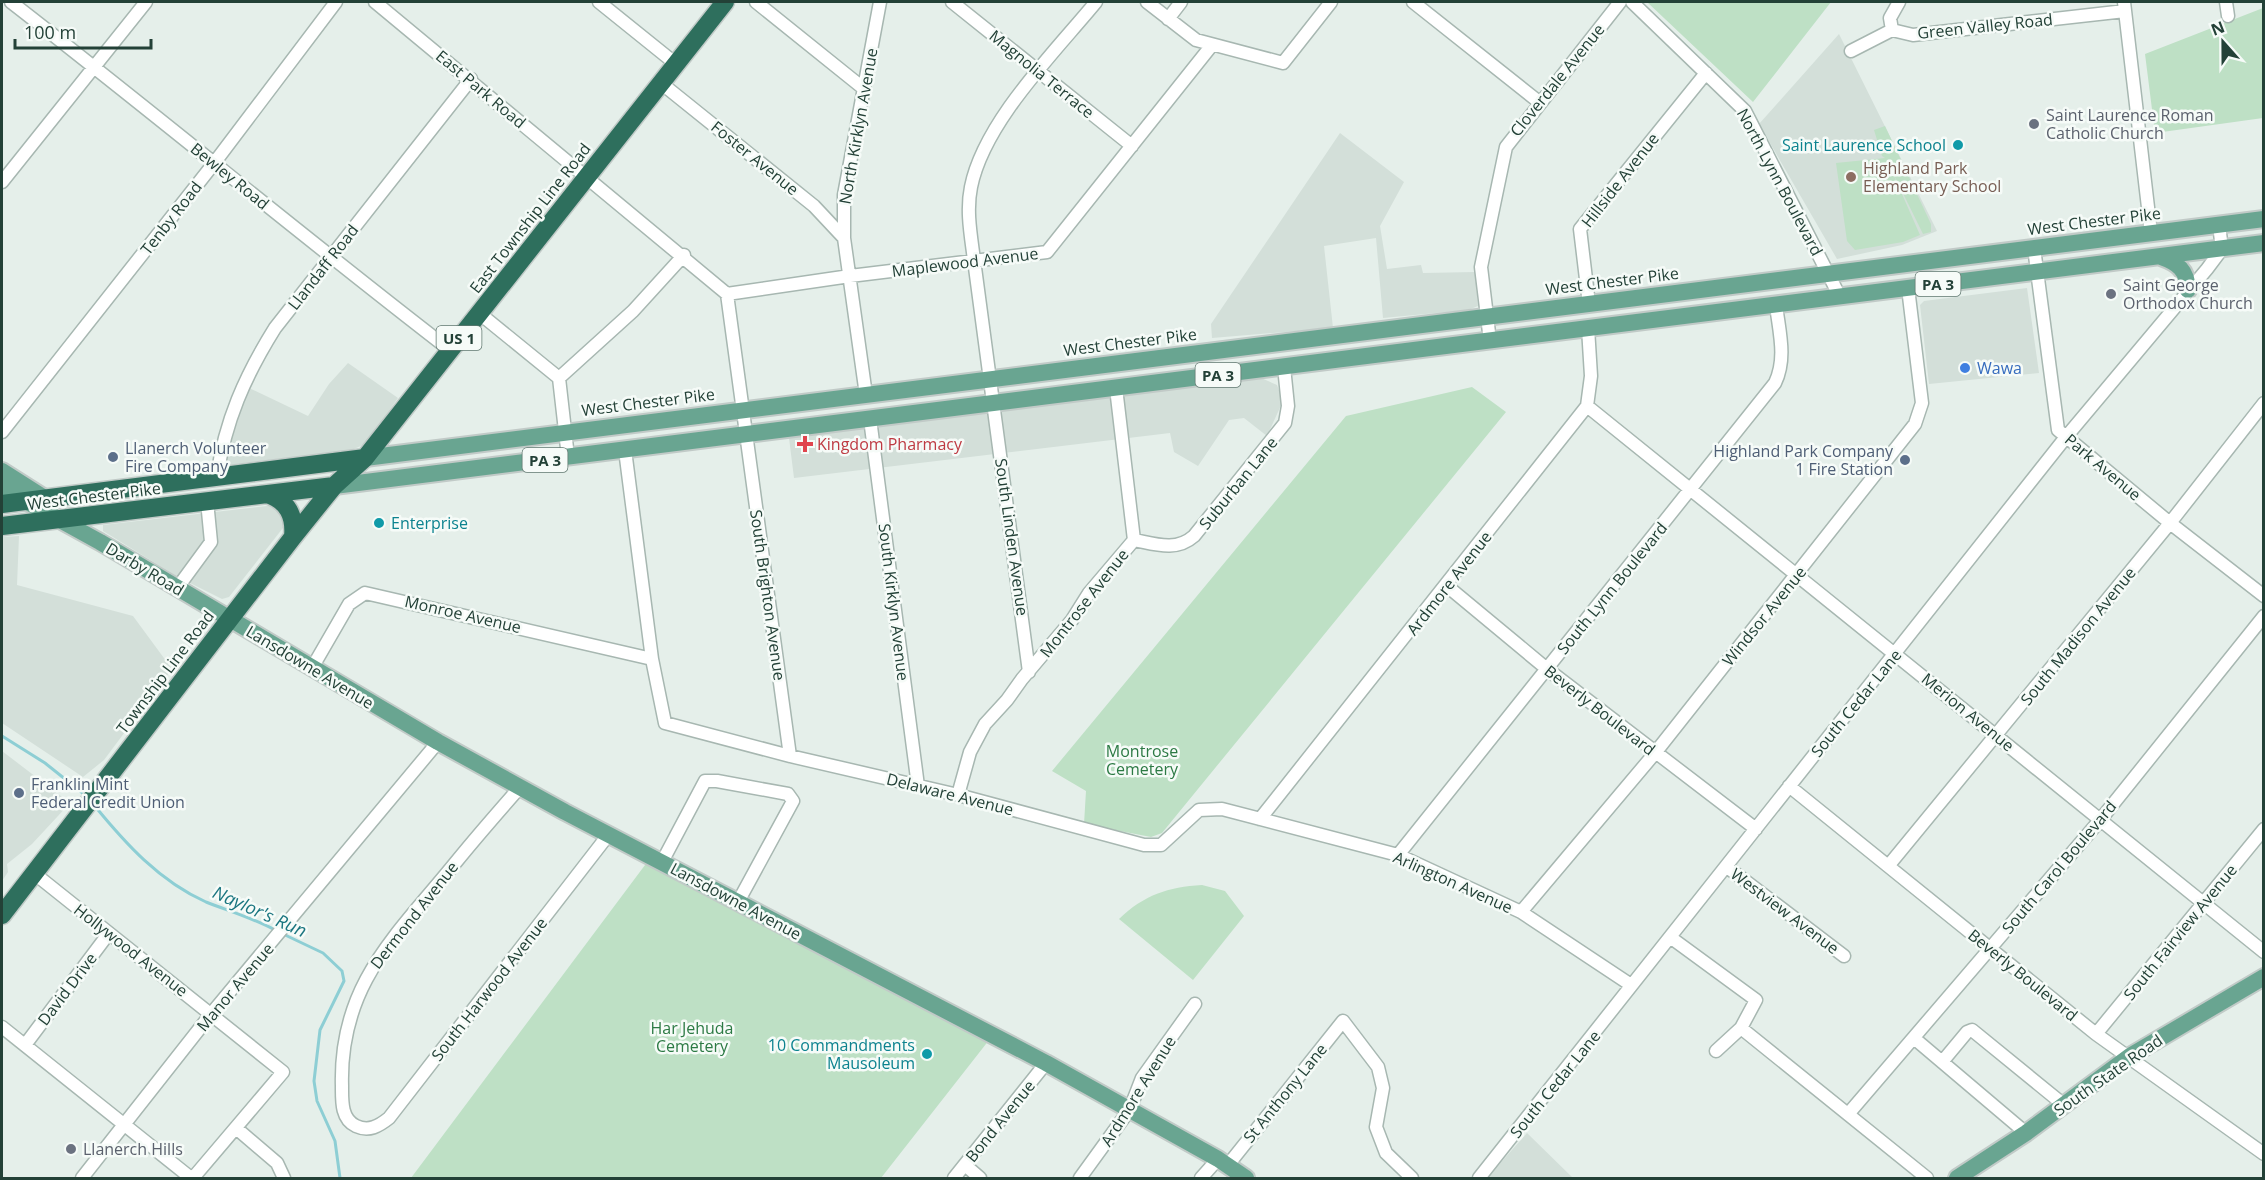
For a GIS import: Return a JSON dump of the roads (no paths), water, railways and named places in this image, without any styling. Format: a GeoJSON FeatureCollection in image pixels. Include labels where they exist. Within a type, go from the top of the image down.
{"type":"FeatureCollection","features":[{"type":"Feature","properties":{"kind":"highway","name":"East Township Line Road"},"geometry":{"type":"LineString","coordinates":[[365,458],[725,2]]}},
{"type":"Feature","properties":{"kind":"highway","name":"West Chester Pike"},"geometry":{"type":"LineString","coordinates":[[2,504],[365,458]]}},
{"type":"Feature","properties":{"kind":"highway","name":"Township Line Road"},"geometry":{"type":"LineString","coordinates":[[2,915],[293,537],[334,486],[365,458]]}},
{"type":"Feature","properties":{"kind":"highway","name":"West Chester Pike"},"geometry":{"type":"LineString","coordinates":[[2,526],[334,486]]}},
{"type":"Feature","properties":{"kind":"highway"},"geometry":{"type":"LineString","coordinates":[[267,494],[282,500],[290,511],[293,537]]}},
{"type":"Feature","properties":{"kind":"main road","name":"West Chester Pike"},"geometry":{"type":"LineString","coordinates":[[365,458],[2264,219]]}},
{"type":"Feature","properties":{"kind":"main road"},"geometry":{"type":"LineString","coordinates":[[2142,258],[2151,247],[2151,233]]}},
{"type":"Feature","properties":{"kind":"main road","name":"West Chester Pike"},"geometry":{"type":"LineString","coordinates":[[334,486],[2264,243]]}},
{"type":"Feature","properties":{"kind":"main road"},"geometry":{"type":"LineString","coordinates":[[2160,256],[2176,263],[2183,270],[2188,290]]}},
{"type":"Feature","properties":{"kind":"main road","name":"Darby Road"},"geometry":{"type":"LineString","coordinates":[[2,475],[46,498],[61,519]]}},
{"type":"Feature","properties":{"kind":"main road","name":"Darby Road"},"geometry":{"type":"LineString","coordinates":[[2,475],[24,501],[61,519],[229,619]]}},
{"type":"Feature","properties":{"kind":"main road","name":"Lansdowne Avenue"},"geometry":{"type":"LineString","coordinates":[[229,619],[438,742],[565,812],[1046,1063],[1223,1162],[1246,1179]]}},
{"type":"Feature","properties":{"kind":"main road","name":"South State Road"},"geometry":{"type":"LineString","coordinates":[[1957,1179],[2026,1133],[2130,1056],[2264,977]]}},
{"type":"Feature","properties":{"kind":"street","name":"Bewley Road"},"geometry":{"type":"LineString","coordinates":[[10,2],[215,162],[330,258],[450,350]]}},
{"type":"Feature","properties":{"kind":"street"},"geometry":{"type":"LineString","coordinates":[[3,177],[146,2]]}},
{"type":"Feature","properties":{"kind":"street","name":"Tenby Road"},"geometry":{"type":"LineString","coordinates":[[2,432],[215,162],[336,2]]}},
{"type":"Feature","properties":{"kind":"street","name":"East Park Road"},"geometry":{"type":"LineString","coordinates":[[375,2],[471,79],[585,178],[684,255],[727,294]]}},
{"type":"Feature","properties":{"kind":"street"},"geometry":{"type":"LineString","coordinates":[[599,2],[676,64]]}},
{"type":"Feature","properties":{"kind":"street"},"geometry":{"type":"LineString","coordinates":[[756,2],[863,88]]}},
{"type":"Feature","properties":{"kind":"street","name":"North Kirklyn Avenue"},"geometry":{"type":"LineString","coordinates":[[866,395],[844,238],[845,180],[880,2]]}},
{"type":"Feature","properties":{"kind":"street","name":"Magnolia Terrace"},"geometry":{"type":"LineString","coordinates":[[952,2],[1132,146]]}},
{"type":"Feature","properties":{"kind":"street","name":"South Linden Avenue"},"geometry":{"type":"LineString","coordinates":[[1029,672],[989,379],[969,207],[976,169],[992,133],[1096,2]]}},
{"type":"Feature","properties":{"kind":"street"},"geometry":{"type":"LineString","coordinates":[[1147,2],[1196,40],[1283,63],[1330,2]]}},
{"type":"Feature","properties":{"kind":"street"},"geometry":{"type":"LineString","coordinates":[[1168,19],[1182,2]]}},
{"type":"Feature","properties":{"kind":"street"},"geometry":{"type":"LineString","coordinates":[[1413,2],[1539,102]]}},
{"type":"Feature","properties":{"kind":"street","name":"Cloverdale Avenue"},"geometry":{"type":"LineString","coordinates":[[1490,341],[1481,275],[1482,260],[1506,147],[1539,102],[1620,2]]}},
{"type":"Feature","properties":{"kind":"street","name":"North Lynn Boulevard"},"geometry":{"type":"LineString","coordinates":[[1632,2],[1739,103],[1751,120],[1840,297]]}},
{"type":"Feature","properties":{"kind":"street"},"geometry":{"type":"LineString","coordinates":[[1892,30],[1890,18],[1899,2]]}},
{"type":"Feature","properties":{"kind":"street"},"geometry":{"type":"LineString","coordinates":[[2226,2],[2228,16]]}},
{"type":"Feature","properties":{"kind":"street"},"geometry":{"type":"LineString","coordinates":[[2124,6],[2151,233]]}},
{"type":"Feature","properties":{"kind":"street","name":"Green Valley Road"},"geometry":{"type":"LineString","coordinates":[[1851,51],[1892,30],[1913,35],[2124,6]]}},
{"type":"Feature","properties":{"kind":"street","name":"Maplewood Avenue"},"geometry":{"type":"LineString","coordinates":[[727,294],[850,276],[1047,252],[1212,45]]}},
{"type":"Feature","properties":{"kind":"street","name":"Hillside Avenue"},"geometry":{"type":"LineString","coordinates":[[1589,304],[1580,228],[1706,73]]}},
{"type":"Feature","properties":{"kind":"street","name":"Llandaff Road"},"geometry":{"type":"LineString","coordinates":[[217,477],[227,425],[252,364],[275,328],[471,79]]}},
{"type":"Feature","properties":{"kind":"street","name":"Foster Avenue"},"geometry":{"type":"LineString","coordinates":[[661,83],[814,206],[844,238]]}},
{"type":"Feature","properties":{"kind":"street"},"geometry":{"type":"LineString","coordinates":[[2219,225],[2222,249]]}},
{"type":"Feature","properties":{"kind":"street","name":"Park Avenue"},"geometry":{"type":"LineString","coordinates":[[2034,248],[2058,430],[2170,523],[2264,596]]}},
{"type":"Feature","properties":{"kind":"street","name":"South Cedar Lane"},"geometry":{"type":"LineString","coordinates":[[1479,1179],[1789,786],[1897,654],[2066,437],[2222,249]]}},
{"type":"Feature","properties":{"kind":"street"},"geometry":{"type":"LineString","coordinates":[[559,378],[633,311],[684,255]]}},
{"type":"Feature","properties":{"kind":"street","name":"Windsor Avenue"},"geometry":{"type":"LineString","coordinates":[[1521,912],[1655,753],[1919,418],[1922,404],[1908,288]]}},
{"type":"Feature","properties":{"kind":"street","name":"South Brighton Avenue"},"geometry":{"type":"LineString","coordinates":[[727,294],[789,756]]}},
{"type":"Feature","properties":{"kind":"street","name":"South Lynn Boulevard"},"geometry":{"type":"LineString","coordinates":[[1398,855],[1775,383],[1780,372],[1782,355],[1776,305]]}},
{"type":"Feature","properties":{"kind":"street"},"geometry":{"type":"LineString","coordinates":[[479,314],[559,378],[568,457]]}},
{"type":"Feature","properties":{"kind":"street"},"geometry":{"type":"LineString","coordinates":[[1587,406],[1591,368],[1588,328]]}},
{"type":"Feature","properties":{"kind":"street","name":"Suburban Lane"},"geometry":{"type":"LineString","coordinates":[[1134,540],[1169,547],[1188,542],[1194,536],[1285,423],[1288,406],[1284,367]]}},
{"type":"Feature","properties":{"kind":"street","name":"Montrose Avenue"},"geometry":{"type":"LineString","coordinates":[[958,795],[970,752],[985,724],[1072,620],[1089,593],[1134,540],[1116,388]]}},
{"type":"Feature","properties":{"kind":"street","name":"South Madison Avenue"},"geometry":{"type":"LineString","coordinates":[[1888,865],[1998,735],[2264,404]]}},
{"type":"Feature","properties":{"kind":"street","name":"Merion Avenue"},"geometry":{"type":"LineString","coordinates":[[1587,406],[1998,735],[2264,952]]}},
{"type":"Feature","properties":{"kind":"street","name":"Ardmore Avenue"},"geometry":{"type":"LineString","coordinates":[[1260,819],[1447,586],[1587,406]]}},
{"type":"Feature","properties":{"kind":"street","name":"South Kirklyn Avenue"},"geometry":{"type":"LineString","coordinates":[[870,419],[918,786]]}},
{"type":"Feature","properties":{"kind":"street"},"geometry":{"type":"LineString","coordinates":[[625,450],[652,659]]}},
{"type":"Feature","properties":{"kind":"street"},"geometry":{"type":"LineString","coordinates":[[178,587],[211,542],[207,501]]}},
{"type":"Feature","properties":{"kind":"street","name":"Beverly Boulevard"},"geometry":{"type":"LineString","coordinates":[[1447,586],[1547,669],[1755,829]]}},
{"type":"Feature","properties":{"kind":"street","name":"Monroe Avenue"},"geometry":{"type":"LineString","coordinates":[[312,668],[349,604],[365,593],[652,659]]}},
{"type":"Feature","properties":{"kind":"street","name":"South Carol Boulevard"},"geometry":{"type":"LineString","coordinates":[[1849,1113],[1915,1039],[2101,819],[2264,616]]}},
{"type":"Feature","properties":{"kind":"street","name":"Delaware Avenue"},"geometry":{"type":"LineString","coordinates":[[652,659],[665,723],[789,756],[958,795],[1144,845],[1161,844],[1199,810],[1222,809]]}},
{"type":"Feature","properties":{"kind":"street","name":"Manor Avenue"},"geometry":{"type":"LineString","coordinates":[[82,1179],[211,1014],[438,742]]}},
{"type":"Feature","properties":{"kind":"street"},"geometry":{"type":"LineString","coordinates":[[662,862],[705,781],[717,780],[788,794],[793,801],[738,902]]}},
{"type":"Feature","properties":{"kind":"street","name":"Dermond Avenue"},"geometry":{"type":"LineString","coordinates":[[360,1127],[347,1119],[342,1100],[343,1044],[356,996],[376,961],[476,837],[521,786]]}},
{"type":"Feature","properties":{"kind":"street","name":"Beverly Boulevard"},"geometry":{"type":"LineString","coordinates":[[1789,786],[2096,1034],[2130,1056],[2264,1154]]}},
{"type":"Feature","properties":{"kind":"street","name":"Arlington Avenue"},"geometry":{"type":"LineString","coordinates":[[1222,809],[1398,855],[1521,912],[1632,985]]}},
{"type":"Feature","properties":{"kind":"street","name":"South Fairview Avenue"},"geometry":{"type":"LineString","coordinates":[[2096,1034],[2264,829]]}},
{"type":"Feature","properties":{"kind":"street","name":"South Harwood Avenue"},"geometry":{"type":"LineString","coordinates":[[360,1127],[378,1127],[389,1118],[609,834]]}},
{"type":"Feature","properties":{"kind":"street","name":"Westview Avenue"},"geometry":{"type":"LineString","coordinates":[[1727,867],[1844,956]]}},
{"type":"Feature","properties":{"kind":"street","name":"Hollywood Avenue"},"geometry":{"type":"LineString","coordinates":[[35,874],[283,1072],[236,1128]]}},
{"type":"Feature","properties":{"kind":"street","name":"David Drive"},"geometry":{"type":"LineString","coordinates":[[25,1045],[109,933]]}},
{"type":"Feature","properties":{"kind":"street"},"geometry":{"type":"LineString","coordinates":[[1670,937],[1756,1000],[1741,1028],[1716,1051]]}},
{"type":"Feature","properties":{"kind":"street","name":"Ardmore Avenue"},"geometry":{"type":"LineString","coordinates":[[1080,1179],[1130,1109],[1142,1078],[1195,1004]]}},
{"type":"Feature","properties":{"kind":"street","name":"St Anthony Lane"},"geometry":{"type":"LineString","coordinates":[[1201,1179],[1223,1162],[1343,1021],[1378,1067],[1383,1088],[1376,1126],[1386,1153],[1412,1179]]}},
{"type":"Feature","properties":{"kind":"street"},"geometry":{"type":"LineString","coordinates":[[2,1028],[192,1179],[236,1128],[277,1163],[284,1179]]}},
{"type":"Feature","properties":{"kind":"street"},"geometry":{"type":"LineString","coordinates":[[1741,1028],[1849,1113],[1927,1179]]}},
{"type":"Feature","properties":{"kind":"street"},"geometry":{"type":"LineString","coordinates":[[1942,1062],[1964,1035],[1972,1030],[2064,1105]]}},
{"type":"Feature","properties":{"kind":"street"},"geometry":{"type":"LineString","coordinates":[[1915,1039],[2026,1133]]}},
{"type":"Feature","properties":{"kind":"street","name":"Bond Avenue"},"geometry":{"type":"LineString","coordinates":[[954,1179],[1046,1063]]}},
{"type":"Feature","properties":{"kind":"street"},"geometry":{"type":"LineString","coordinates":[[965,1165],[980,1179]]}},
{"type":"Feature","properties":{"kind":"waterway","name":"Naylor's Run"},"geometry":{"type":"LineString","coordinates":[[2,736],[45,763],[85,795]]}},
{"type":"Feature","properties":{"kind":"waterway","name":"Naylor's Run"},"geometry":{"type":"LineString","coordinates":[[94,805],[144,860],[173,883],[206,902],[275,930]]}},
{"type":"Feature","properties":{"kind":"waterway","name":"Naylor's Run"},"geometry":{"type":"LineString","coordinates":[[283,934],[323,953],[342,971],[344,981],[320,1030],[314,1081],[317,1101],[335,1141],[340,1178]]}},
{"type":"Feature","properties":{"kind":"place","name":"Saint Laurence Roman Catholic Church"},"geometry":{"type":"Point","coordinates":[2034,124]}},
{"type":"Feature","properties":{"kind":"place","name":"Saint Laurence School"},"geometry":{"type":"Point","coordinates":[1958,145]}},
{"type":"Feature","properties":{"kind":"place","name":"Highland Park Elementary School"},"geometry":{"type":"Point","coordinates":[1851,177]}},
{"type":"Feature","properties":{"kind":"place","name":"Saint George Orthodox Church"},"geometry":{"type":"Point","coordinates":[2111,294]}},
{"type":"Feature","properties":{"kind":"place","name":"Wawa"},"geometry":{"type":"Point","coordinates":[1965,368]}},
{"type":"Feature","properties":{"kind":"place","name":"Kingdom Pharmacy"},"geometry":{"type":"Point","coordinates":[805,444]}},
{"type":"Feature","properties":{"kind":"place","name":"Llanerch Volunteer Fire Company"},"geometry":{"type":"Point","coordinates":[113,457]}},
{"type":"Feature","properties":{"kind":"place","name":"Highland Park Company 1 Fire Station"},"geometry":{"type":"Point","coordinates":[1905,460]}},
{"type":"Feature","properties":{"kind":"place","name":"Enterprise"},"geometry":{"type":"Point","coordinates":[379,523]}},
{"type":"Feature","properties":{"kind":"place","name":"Franklin Mint Federal Credit Union"},"geometry":{"type":"Point","coordinates":[19,793]}},
{"type":"Feature","properties":{"kind":"place","name":"10 Commandments Mausoleum"},"geometry":{"type":"Point","coordinates":[927,1054]}},
{"type":"Feature","properties":{"kind":"place","name":"Llanerch Hills"},"geometry":{"type":"Point","coordinates":[71,1149]}},
{"type":"Feature","properties":{"kind":"park label","name":"Montrose Cemetery"},"geometry":{"type":"Point","coordinates":[1142,760]}},
{"type":"Feature","properties":{"kind":"park label","name":"Har Jehuda Cemetery"},"geometry":{"type":"Point","coordinates":[692,1037]}}]}
